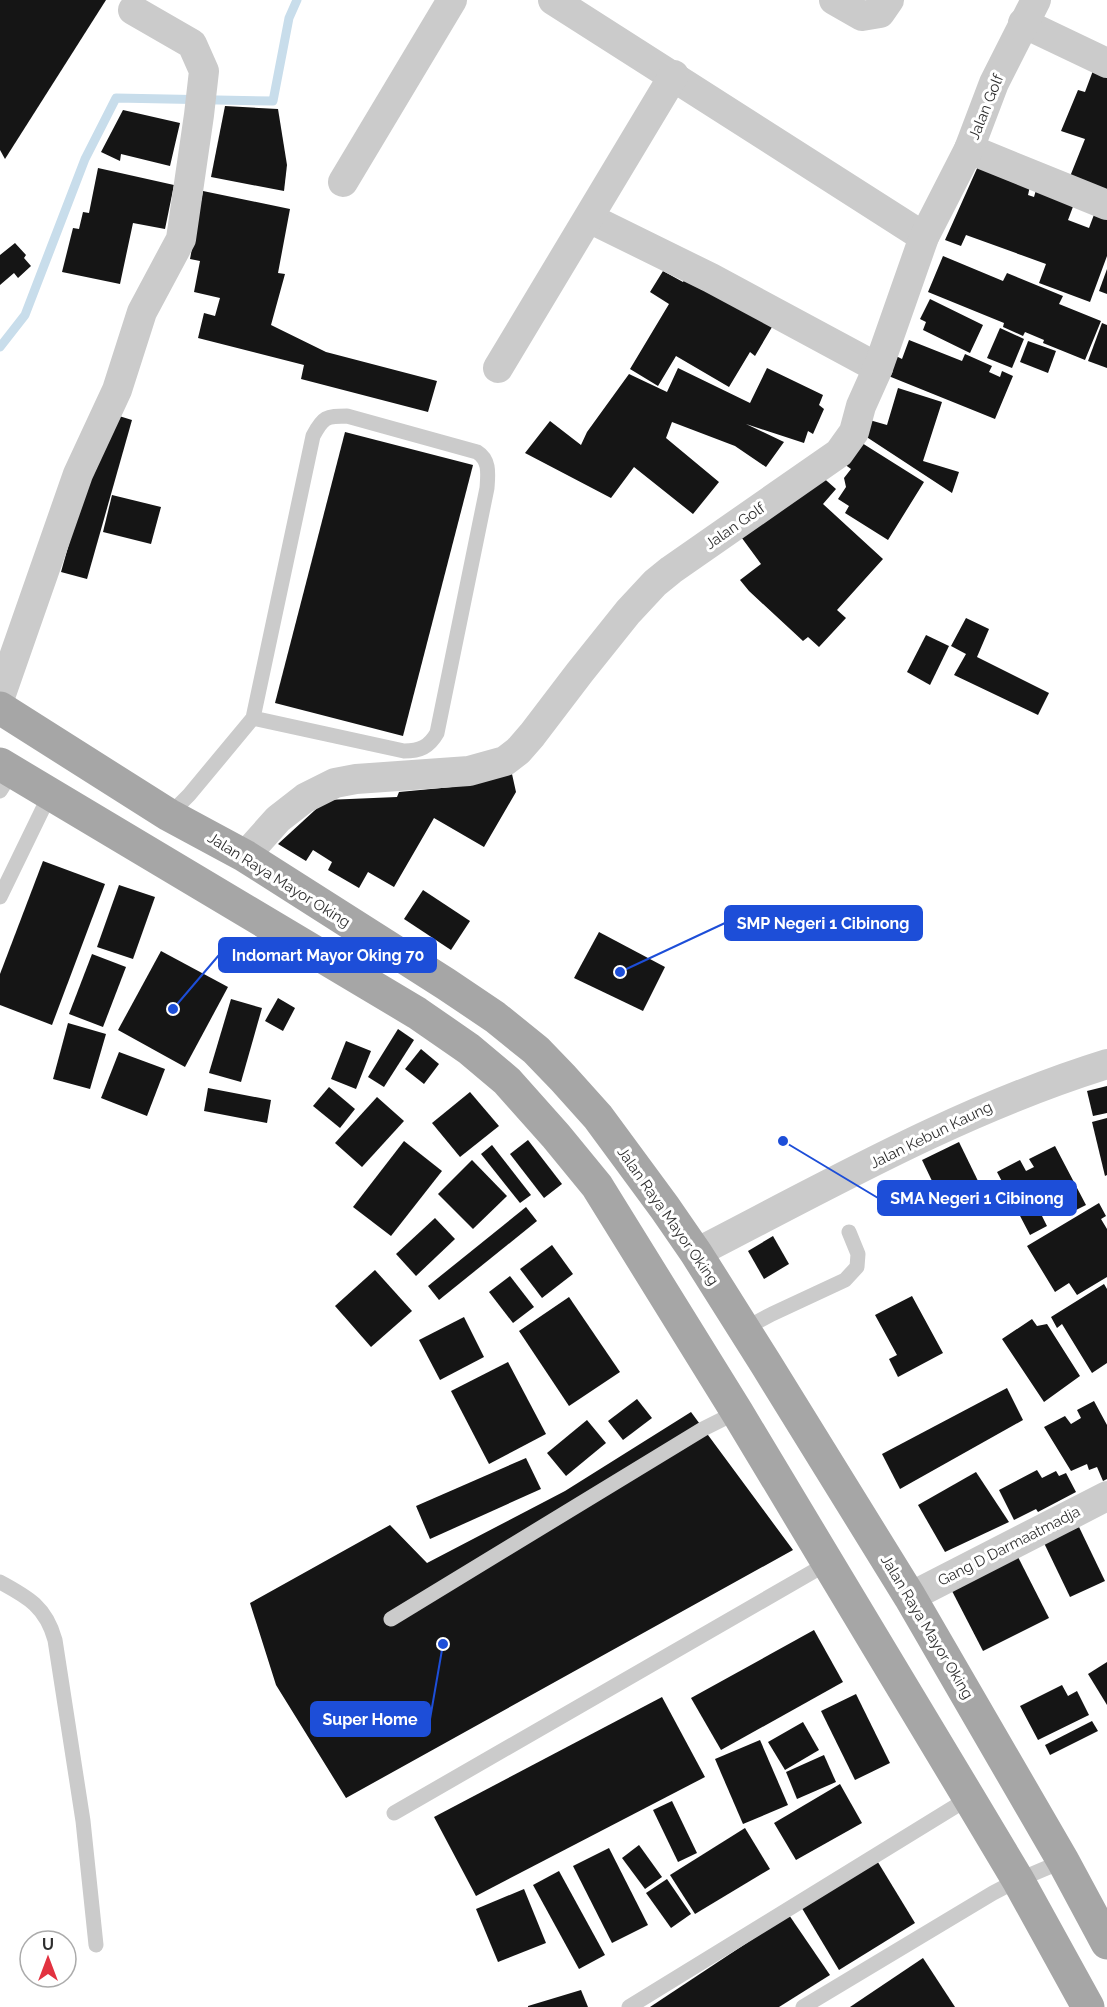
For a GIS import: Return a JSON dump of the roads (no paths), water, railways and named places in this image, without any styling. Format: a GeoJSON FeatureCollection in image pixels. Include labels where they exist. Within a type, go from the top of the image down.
{"type":"FeatureCollection","features":[{"type":"Feature","properties":{"kind":"main road","name":"Jalan Raya Mayor Oking"},"geometry":{"type":"LineString","coordinates":[[0,708],[169,814],[245,856],[495,1017],[536,1050],[598,1117],[696,1253],[910,1597],[1063,1861],[1107,1943]]}},
{"type":"Feature","properties":{"kind":"main road"},"geometry":{"type":"LineString","coordinates":[[4,775],[50,794],[417,1013],[469,1049],[507,1081],[556,1136],[597,1186],[737,1412],[1018,1880],[1084,2006]]}},
{"type":"Feature","properties":{"kind":"street"},"geometry":{"type":"LineString","coordinates":[[343,182],[452,0]]}},
{"type":"Feature","properties":{"kind":"street"},"geometry":{"type":"LineString","coordinates":[[553,0],[674,75],[924,237]]}},
{"type":"Feature","properties":{"kind":"street"},"geometry":{"type":"LineString","coordinates":[[834,0],[862,16],[880,13],[889,0]]}},
{"type":"Feature","properties":{"kind":"street"},"geometry":{"type":"LineString","coordinates":[[0,697],[78,474],[117,390],[142,312],[181,239],[204,71],[192,44],[134,10]]}},
{"type":"Feature","properties":{"kind":"street"},"geometry":{"type":"LineString","coordinates":[[1030,12],[1107,63]]}},
{"type":"Feature","properties":{"kind":"street","name":"Jalan Golf"},"geometry":{"type":"LineString","coordinates":[[245,856],[278,819],[305,798],[335,783],[469,771],[505,761],[518,751],[606,638],[655,583],[670,570],[839,453],[854,432],[861,406],[878,368],[924,237],[969,149],[994,83],[1030,12]]}},
{"type":"Feature","properties":{"kind":"street"},"geometry":{"type":"LineString","coordinates":[[498,368],[674,75]]}},
{"type":"Feature","properties":{"kind":"street"},"geometry":{"type":"LineString","coordinates":[[969,149],[1107,205]]}},
{"type":"Feature","properties":{"kind":"street"},"geometry":{"type":"LineString","coordinates":[[589,218],[711,278],[878,368]]}},
{"type":"Feature","properties":{"kind":"street","name":"Jalan Kebun Kaung"},"geometry":{"type":"LineString","coordinates":[[696,1253],[946,1125],[1014,1096],[1107,1064]]}},
{"type":"Feature","properties":{"kind":"street","name":"Gang D Darmaatmadja"},"geometry":{"type":"LineString","coordinates":[[910,1597],[1107,1496]]}},
{"type":"Feature","properties":{"kind":"lane"},"geometry":{"type":"LineString","coordinates":[[169,814],[189,795],[253,718],[313,436],[321,421],[332,416],[347,416],[483,455],[488,473],[488,488],[436,733],[432,741],[421,749],[404,751],[253,718]]}},
{"type":"Feature","properties":{"kind":"lane"},"geometry":{"type":"LineString","coordinates":[[0,897],[50,794]]}},
{"type":"Feature","properties":{"kind":"lane"},"geometry":{"type":"LineString","coordinates":[[744,1329],[845,1280],[857,1267],[858,1254],[849,1232]]}},
{"type":"Feature","properties":{"kind":"lane"},"geometry":{"type":"LineString","coordinates":[[391,1619],[693,1436],[737,1412]]}},
{"type":"Feature","properties":{"kind":"lane"},"geometry":{"type":"LineString","coordinates":[[393,1813],[828,1563]]}},
{"type":"Feature","properties":{"kind":"lane"},"geometry":{"type":"LineString","coordinates":[[0,1582],[36,1604],[48,1619],[56,1640],[83,1821],[96,1945]]}},
{"type":"Feature","properties":{"kind":"lane"},"geometry":{"type":"LineString","coordinates":[[629,2007],[969,1798]]}},
{"type":"Feature","properties":{"kind":"lane"},"geometry":{"type":"LineString","coordinates":[[803,2007],[993,1893],[1063,1861]]}},
{"type":"Feature","properties":{"kind":"waterway"},"geometry":{"type":"LineString","coordinates":[[0,347],[25,315],[85,159],[116,98],[273,101],[289,18],[297,0]]}},
{"type":"Feature","properties":{"kind":"place","name":"SMP Negeri 1 Cibinong"},"geometry":{"type":"Point","coordinates":[620,972]}},
{"type":"Feature","properties":{"kind":"place","name":"Indomart Mayor Oking 70"},"geometry":{"type":"Point","coordinates":[173,1009]}},
{"type":"Feature","properties":{"kind":"place","name":"SMA Negeri 1 Cibinong"},"geometry":{"type":"Point","coordinates":[783,1141]}},
{"type":"Feature","properties":{"kind":"place","name":"Super Home"},"geometry":{"type":"Point","coordinates":[443,1644]}}]}
